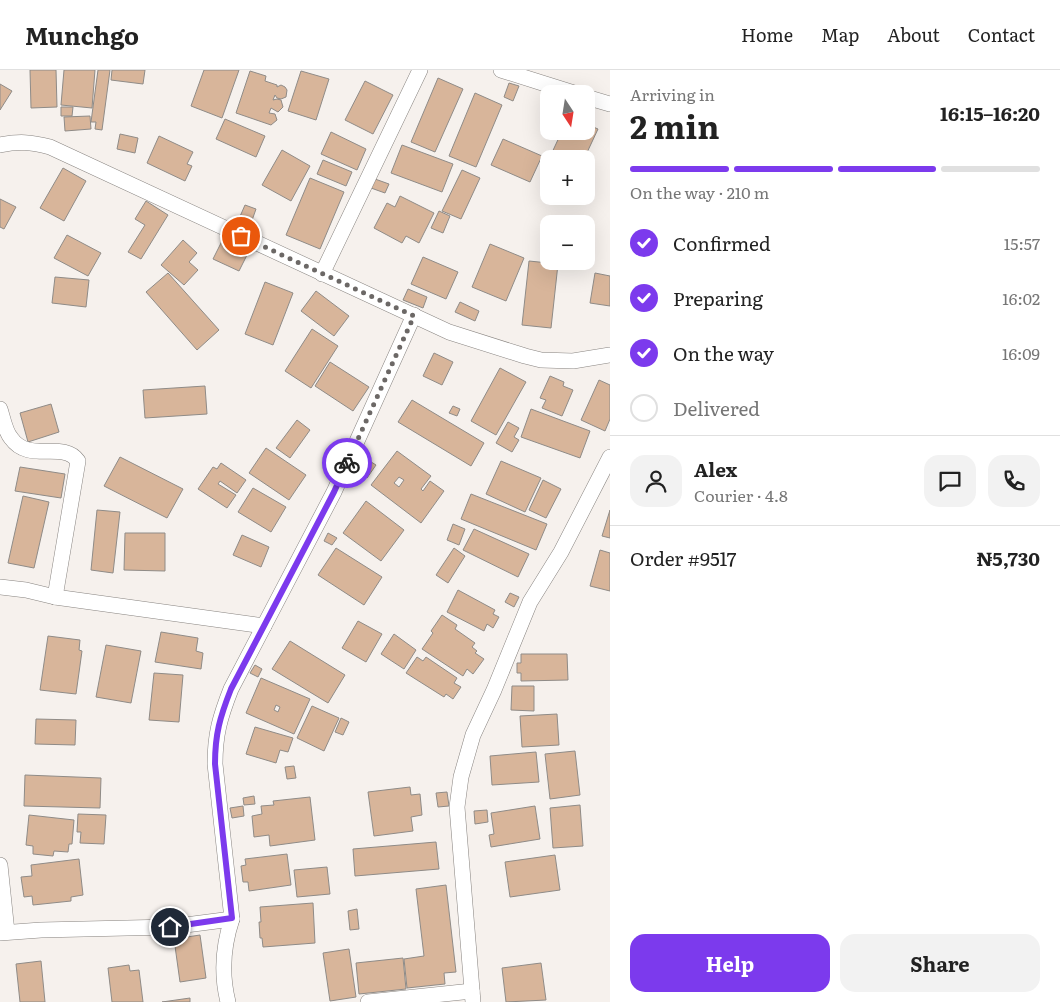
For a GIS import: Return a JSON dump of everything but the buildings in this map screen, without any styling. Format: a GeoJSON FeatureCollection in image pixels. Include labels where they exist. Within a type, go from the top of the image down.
{"type":"FeatureCollection","features":[{"type":"Feature","properties":{"kind":"street"},"geometry":{"type":"LineString","coordinates":[[322,274],[420,70]]}},
{"type":"Feature","properties":{"kind":"street"},"geometry":{"type":"LineString","coordinates":[[501,70],[548,85]]}},
{"type":"Feature","properties":{"kind":"street"},"geometry":{"type":"LineString","coordinates":[[595,100],[610,104]]}},
{"type":"Feature","properties":{"kind":"street"},"geometry":{"type":"LineString","coordinates":[[0,146],[16,142],[50,147],[449,332],[541,360],[573,361],[610,355]]}},
{"type":"Feature","properties":{"kind":"street"},"geometry":{"type":"LineString","coordinates":[[228,1002],[224,984],[224,957],[226,935],[232,918],[215,764],[215,741],[221,715],[231,689],[334,492],[414,316]]}},
{"type":"Feature","properties":{"kind":"street"},"geometry":{"type":"LineString","coordinates":[[0,409],[10,437],[19,447],[28,451],[46,450],[63,452],[75,456],[78,461],[55,597]]}},
{"type":"Feature","properties":{"kind":"street"},"geometry":{"type":"LineString","coordinates":[[368,1002],[473,996],[457,807],[461,777],[474,735],[530,602],[561,552],[610,457]]}},
{"type":"Feature","properties":{"kind":"street"},"geometry":{"type":"LineString","coordinates":[[0,587],[26,590],[55,597],[264,626]]}},
{"type":"Feature","properties":{"kind":"street"},"geometry":{"type":"LineString","coordinates":[[0,865],[3,933],[170,927],[232,918]]}},
{"type":"Feature","properties":{"kind":"way so far"},"geometry":{"type":"LineString","coordinates":[[241,236],[414,316],[347,463]]}},
{"type":"Feature","properties":{"kind":"route"},"geometry":{"type":"LineString","coordinates":[[170,927],[232,918],[215,764],[215,741],[221,715],[231,689],[334,492],[347,463]]}}]}
